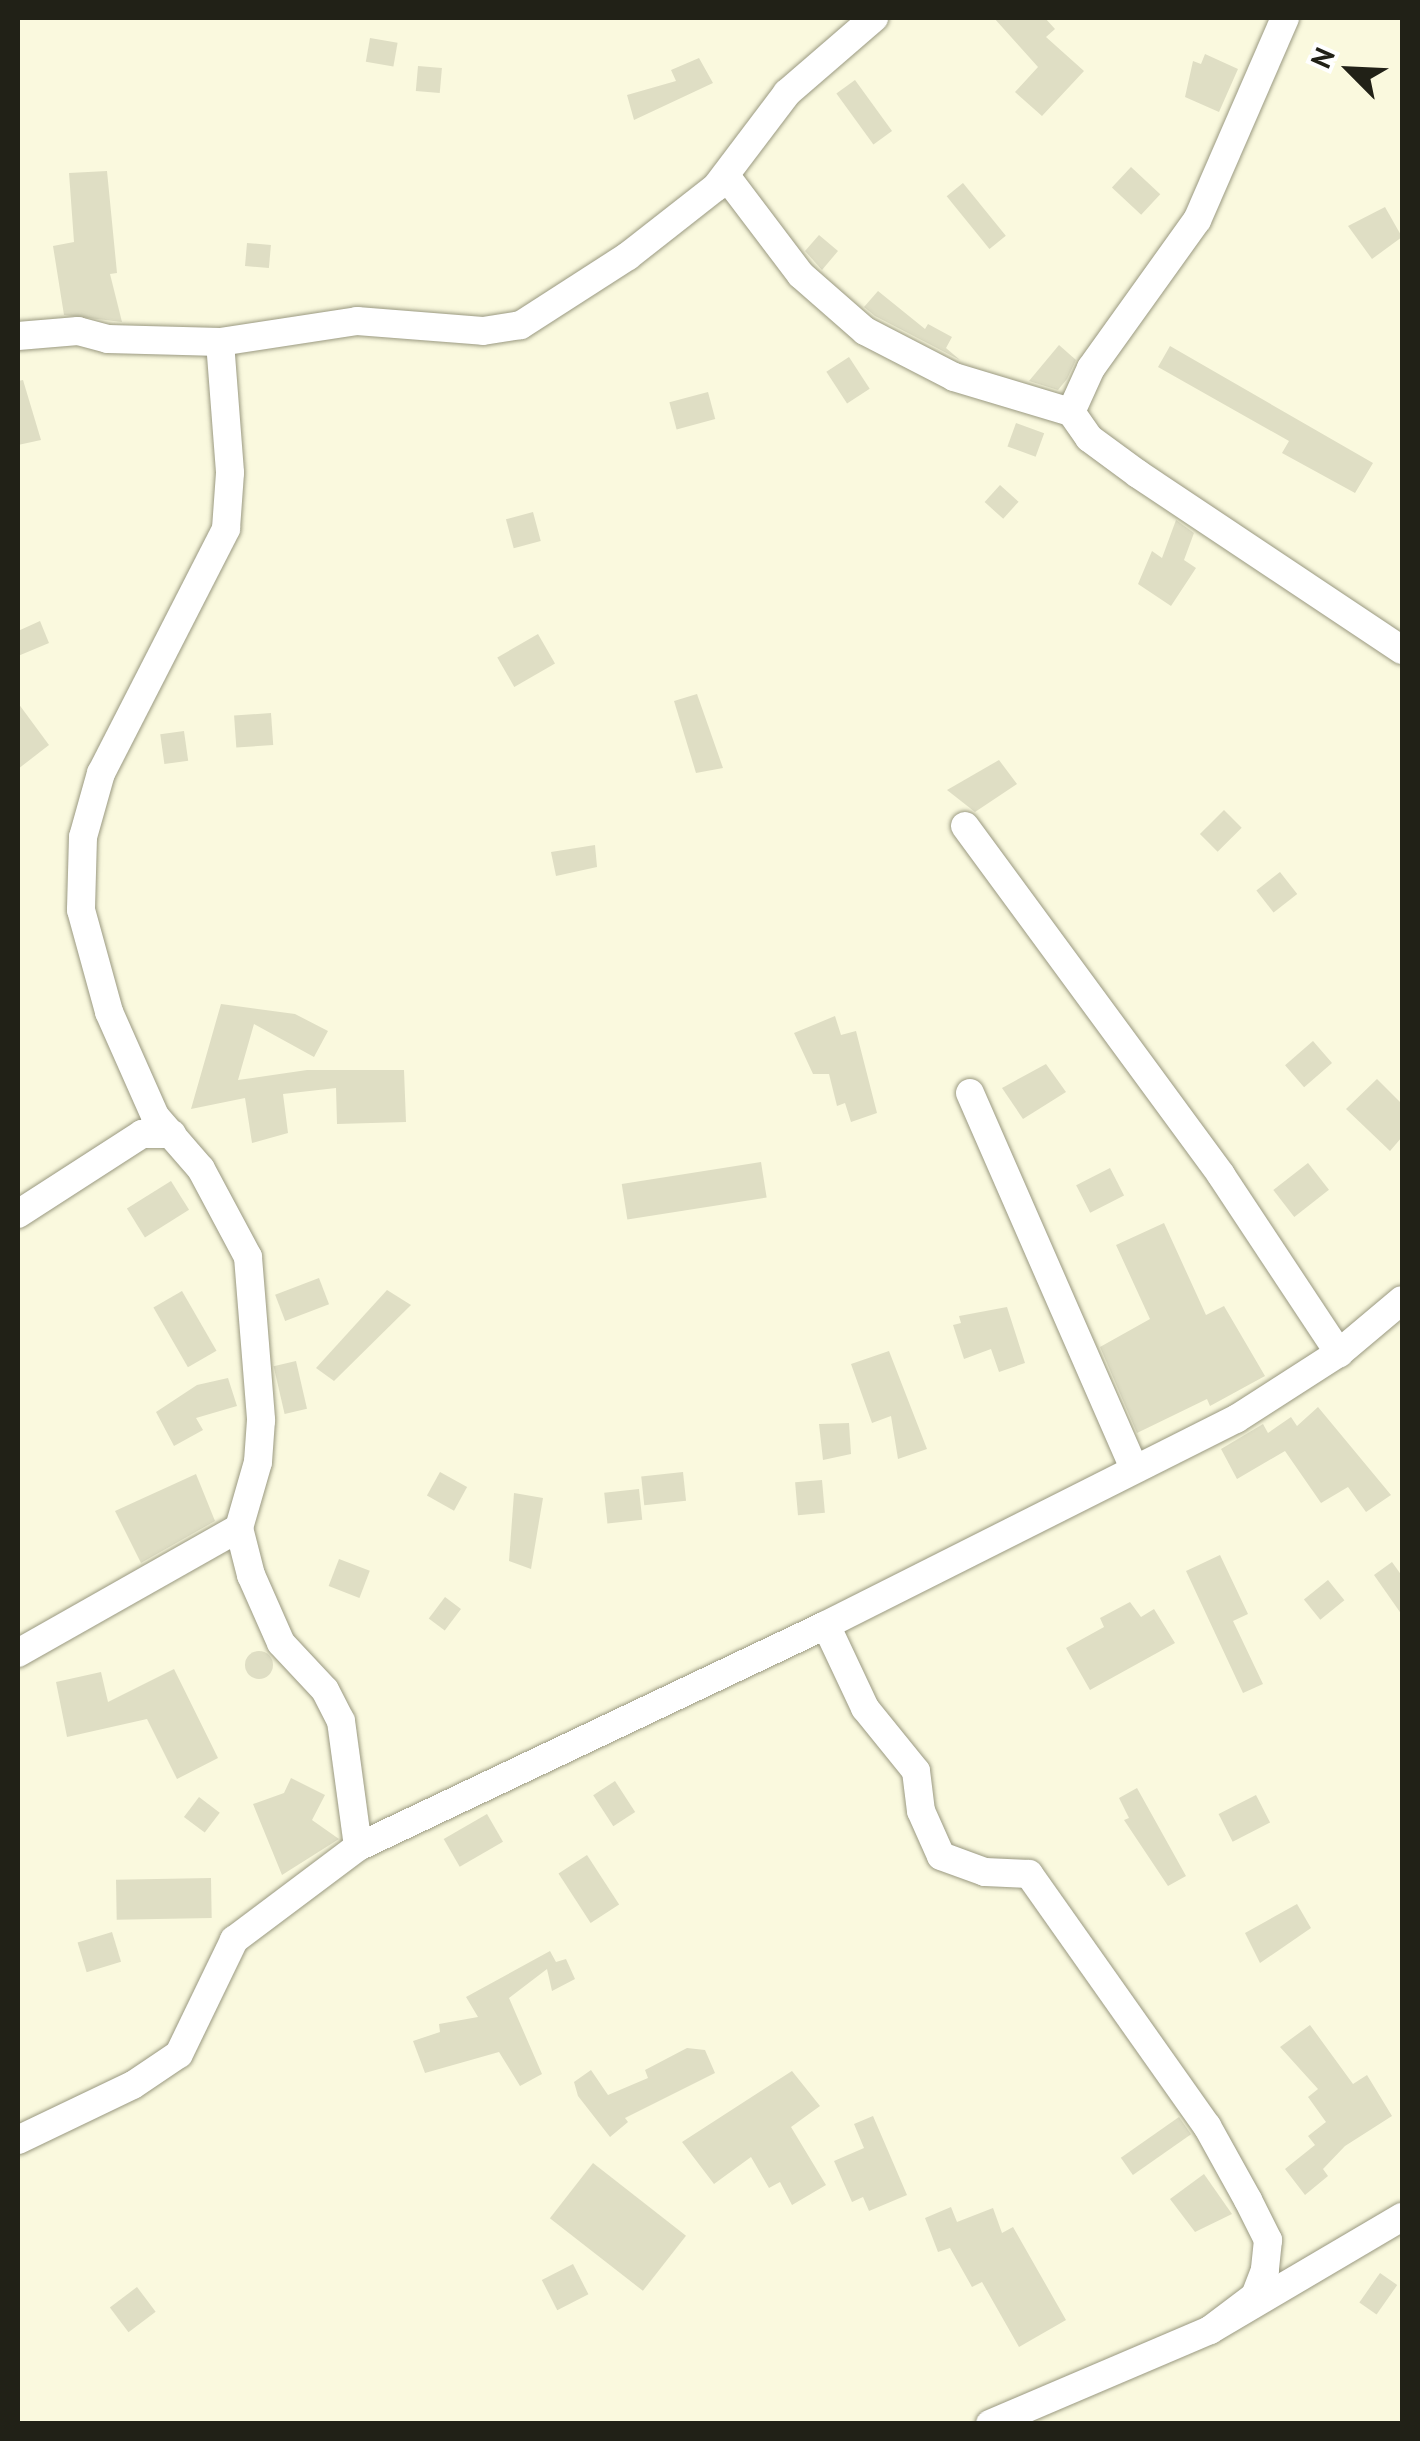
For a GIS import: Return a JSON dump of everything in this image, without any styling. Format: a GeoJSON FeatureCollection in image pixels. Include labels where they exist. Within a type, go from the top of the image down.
{"type":"FeatureCollection","features":[{"type":"Feature","properties":{"kind":"street"},"geometry":{"type":"LineString","coordinates":[[18,336],[78,331],[108,338],[220,342],[357,321],[483,332],[521,324],[628,256],[726,176],[788,93],[874,18]]}},
{"type":"Feature","properties":{"kind":"street"},"geometry":{"type":"LineString","coordinates":[[1071,412],[1091,368],[1197,220],[1285,18]]}},
{"type":"Feature","properties":{"kind":"street"},"geometry":{"type":"LineString","coordinates":[[726,176],[801,275],[865,331],[954,378],[1071,412],[1089,438],[1138,474],[1402,650]]}},
{"type":"Feature","properties":{"kind":"street"},"geometry":{"type":"LineString","coordinates":[[220,342],[230,473],[226,528],[118,732],[91,806],[80,870],[80,910],[109,1012],[155,1116],[214,1191],[248,1258],[261,1420],[258,1462],[239,1528],[250,1576],[282,1643],[325,1690],[341,1720],[358,1847]]}},
{"type":"Feature","properties":{"kind":"street"},"geometry":{"type":"LineString","coordinates":[[966,826],[1222,1175],[1339,1353]]}},
{"type":"Feature","properties":{"kind":"street"},"geometry":{"type":"LineString","coordinates":[[970,1093],[1134,1469]]}},
{"type":"Feature","properties":{"kind":"street"},"geometry":{"type":"LineString","coordinates":[[18,1214],[142,1134],[172,1134]]}},
{"type":"Feature","properties":{"kind":"street"},"geometry":{"type":"LineString","coordinates":[[18,2140],[133,2084],[180,2054],[234,1940],[358,1847],[826,1624],[1236,1418],[1339,1353],[1402,1300]]}},
{"type":"Feature","properties":{"kind":"street"},"geometry":{"type":"LineString","coordinates":[[18,1653],[239,1528]]}},
{"type":"Feature","properties":{"kind":"street"},"geometry":{"type":"LineString","coordinates":[[826,1624],[866,1708],[916,1771],[921,1811],[941,1856],[985,1872],[1029,1874],[1207,2126],[1248,2200],[1268,2240],[1265,2270],[1255,2296],[1210,2330]]}},
{"type":"Feature","properties":{"kind":"street"},"geometry":{"type":"LineString","coordinates":[[990,2424],[1210,2330],[1402,2216]]}},
{"type":"Feature","properties":{"kind":"building"},"geometry":{"type":"Polygon","coordinates":[[[994,18],[1045,18],[1055,29],[1046,37],[1084,71],[1042,116],[1015,92],[1038,67],[994,18]]]}},
{"type":"Feature","properties":{"kind":"building"},"geometry":{"type":"Polygon","coordinates":[[[370,38],[398,43],[393,66],[366,62],[370,38]]]}},
{"type":"Feature","properties":{"kind":"building"},"geometry":{"type":"Polygon","coordinates":[[[1205,54],[1238,69],[1219,112],[1185,97],[1193,61],[1201,64],[1205,54]]]}},
{"type":"Feature","properties":{"kind":"building"},"geometry":{"type":"Polygon","coordinates":[[[699,58],[713,83],[634,120],[627,95],[676,81],[671,70],[699,58]]]}},
{"type":"Feature","properties":{"kind":"building"},"geometry":{"type":"Polygon","coordinates":[[[418,66],[442,68],[440,93],[416,91],[418,66]]]}},
{"type":"Feature","properties":{"kind":"building"},"geometry":{"type":"Polygon","coordinates":[[[855,80],[892,131],[873,144],[836,94],[855,80]]]}},
{"type":"Feature","properties":{"kind":"building"},"geometry":{"type":"Polygon","coordinates":[[[1131,167],[1160,194],[1141,215],[1112,187],[1131,167]]]}},
{"type":"Feature","properties":{"kind":"building"},"geometry":{"type":"Polygon","coordinates":[[[107,171],[117,273],[110,274],[122,322],[64,315],[53,246],[74,242],[69,173],[107,171]]]}},
{"type":"Feature","properties":{"kind":"building"},"geometry":{"type":"Polygon","coordinates":[[[963,183],[1006,236],[989,249],[947,196],[963,183]]]}},
{"type":"Feature","properties":{"kind":"building"},"geometry":{"type":"Polygon","coordinates":[[[1385,207],[1402,237],[1372,259],[1348,226],[1385,207]]]}},
{"type":"Feature","properties":{"kind":"building"},"geometry":{"type":"Polygon","coordinates":[[[819,235],[838,251],[822,270],[805,251],[819,235]]]}},
{"type":"Feature","properties":{"kind":"building"},"geometry":{"type":"Polygon","coordinates":[[[247,243],[271,245],[269,268],[245,266],[247,243]]]}},
{"type":"Feature","properties":{"kind":"building"},"geometry":{"type":"Polygon","coordinates":[[[878,291],[925,329],[928,324],[952,337],[946,348],[960,360],[864,307],[878,291]]]}},
{"type":"Feature","properties":{"kind":"building"},"geometry":{"type":"Polygon","coordinates":[[[1059,345],[1076,360],[1058,390],[1029,381],[1059,345]]]}},
{"type":"Feature","properties":{"kind":"building"},"geometry":{"type":"Polygon","coordinates":[[[1170,346],[1373,463],[1355,493],[1282,453],[1289,441],[1158,367],[1170,346]]]}},
{"type":"Feature","properties":{"kind":"building"},"geometry":{"type":"Polygon","coordinates":[[[849,357],[870,389],[847,404],[826,372],[849,357]]]}},
{"type":"Feature","properties":{"kind":"building"},"geometry":{"type":"Polygon","coordinates":[[[23,380],[41,440],[18,445],[18,381],[23,380]]]}},
{"type":"Feature","properties":{"kind":"building"},"geometry":{"type":"Polygon","coordinates":[[[708,392],[715,419],[677,429],[669,402],[708,392]]]}},
{"type":"Feature","properties":{"kind":"building"},"geometry":{"type":"Polygon","coordinates":[[[1016,423],[1044,433],[1036,457],[1007,446],[1016,423]]]}},
{"type":"Feature","properties":{"kind":"building"},"geometry":{"type":"Polygon","coordinates":[[[1000,485],[1019,502],[1003,519],[985,502],[1000,485]]]}},
{"type":"Feature","properties":{"kind":"building"},"geometry":{"type":"Polygon","coordinates":[[[533,512],[541,541],[514,548],[506,519],[533,512]]]}},
{"type":"Feature","properties":{"kind":"building"},"geometry":{"type":"Polygon","coordinates":[[[1176,520],[1194,533],[1184,560],[1196,568],[1171,606],[1138,584],[1152,551],[1162,558],[1176,520]]]}},
{"type":"Feature","properties":{"kind":"building"},"geometry":{"type":"Polygon","coordinates":[[[40,621],[49,643],[18,656],[18,631],[40,621]]]}},
{"type":"Feature","properties":{"kind":"building"},"geometry":{"type":"Polygon","coordinates":[[[538,634],[555,663],[514,687],[497,658],[538,634]]]}},
{"type":"Feature","properties":{"kind":"building"},"geometry":{"type":"Polygon","coordinates":[[[697,694],[723,768],[696,773],[674,701],[697,694]]]}},
{"type":"Feature","properties":{"kind":"building"},"geometry":{"type":"Polygon","coordinates":[[[18,703],[49,745],[18,769],[18,703]]]}},
{"type":"Feature","properties":{"kind":"building"},"geometry":{"type":"Polygon","coordinates":[[[271,713],[273,745],[236,748],[234,716],[271,713]]]}},
{"type":"Feature","properties":{"kind":"building"},"geometry":{"type":"Polygon","coordinates":[[[184,731],[188,761],[164,764],[160,734],[184,731]]]}},
{"type":"Feature","properties":{"kind":"building"},"geometry":{"type":"Polygon","coordinates":[[[999,760],[1017,784],[975,812],[947,790],[999,760]]]}},
{"type":"Feature","properties":{"kind":"building"},"geometry":{"type":"Polygon","coordinates":[[[1224,810],[1242,828],[1218,852],[1200,834],[1224,810]]]}},
{"type":"Feature","properties":{"kind":"building"},"geometry":{"type":"Polygon","coordinates":[[[595,845],[597,867],[556,876],[551,852],[595,845]]]}},
{"type":"Feature","properties":{"kind":"building"},"geometry":{"type":"Polygon","coordinates":[[[1280,872],[1297,894],[1274,913],[1256,890],[1280,872]]]}},
{"type":"Feature","properties":{"kind":"building"},"geometry":{"type":"Polygon","coordinates":[[[221,1004],[295,1014],[328,1031],[314,1057],[254,1024],[238,1080],[307,1070],[404,1070],[406,1122],[337,1124],[336,1088],[283,1094],[288,1133],[252,1143],[245,1098],[191,1109],[221,1004]]]}},
{"type":"Feature","properties":{"kind":"building"},"geometry":{"type":"Polygon","coordinates":[[[835,1016],[841,1035],[856,1031],[877,1113],[851,1122],[845,1103],[837,1106],[829,1074],[813,1074],[794,1033],[835,1016]]]}},
{"type":"Feature","properties":{"kind":"building"},"geometry":{"type":"Polygon","coordinates":[[[1313,1041],[1332,1063],[1304,1087],[1285,1065],[1313,1041]]]}},
{"type":"Feature","properties":{"kind":"building"},"geometry":{"type":"Polygon","coordinates":[[[1046,1064],[1066,1092],[1023,1119],[1002,1088],[1046,1064]]]}},
{"type":"Feature","properties":{"kind":"building"},"geometry":{"type":"Polygon","coordinates":[[[1377,1079],[1402,1104],[1402,1137],[1390,1151],[1346,1109],[1377,1079]]]}},
{"type":"Feature","properties":{"kind":"building"},"geometry":{"type":"Polygon","coordinates":[[[761,1162],[767,1198],[627,1220],[622,1184],[761,1162]]]}},
{"type":"Feature","properties":{"kind":"building"},"geometry":{"type":"Polygon","coordinates":[[[1308,1163],[1329,1190],[1294,1217],[1273,1190],[1308,1163]]]}},
{"type":"Feature","properties":{"kind":"building"},"geometry":{"type":"Polygon","coordinates":[[[1110,1168],[1124,1196],[1090,1213],[1076,1185],[1110,1168]]]}},
{"type":"Feature","properties":{"kind":"building"},"geometry":{"type":"Polygon","coordinates":[[[171,1181],[189,1210],[145,1237],[127,1209],[171,1181]]]}},
{"type":"Feature","properties":{"kind":"building"},"geometry":{"type":"Polygon","coordinates":[[[1164,1223],[1206,1315],[1224,1306],[1265,1376],[1210,1406],[1207,1399],[1137,1433],[1100,1347],[1150,1319],[1116,1245],[1164,1223]]]}},
{"type":"Feature","properties":{"kind":"building"},"geometry":{"type":"Polygon","coordinates":[[[319,1278],[329,1304],[285,1321],[275,1295],[319,1278]]]}},
{"type":"Feature","properties":{"kind":"building"},"geometry":{"type":"Polygon","coordinates":[[[387,1290],[411,1305],[334,1381],[316,1368],[387,1290]]]}},
{"type":"Feature","properties":{"kind":"building"},"geometry":{"type":"Polygon","coordinates":[[[182,1291],[216,1351],[188,1367],[153,1308],[182,1291]]]}},
{"type":"Feature","properties":{"kind":"building"},"geometry":{"type":"Polygon","coordinates":[[[1007,1307],[1025,1363],[999,1372],[991,1349],[964,1359],[953,1325],[961,1323],[959,1316],[1007,1307]]]}},
{"type":"Feature","properties":{"kind":"building"},"geometry":{"type":"Polygon","coordinates":[[[889,1351],[927,1449],[898,1459],[891,1416],[872,1423],[851,1364],[889,1351]]]}},
{"type":"Feature","properties":{"kind":"building"},"geometry":{"type":"Polygon","coordinates":[[[296,1361],[307,1409],[285,1414],[274,1366],[296,1361]]]}},
{"type":"Feature","properties":{"kind":"building"},"geometry":{"type":"Polygon","coordinates":[[[228,1378],[237,1406],[196,1418],[203,1430],[174,1446],[156,1412],[197,1385],[228,1378]]]}},
{"type":"Feature","properties":{"kind":"building"},"geometry":{"type":"Polygon","coordinates":[[[1318,1407],[1391,1495],[1366,1512],[1348,1487],[1321,1503],[1285,1451],[1237,1479],[1221,1449],[1263,1424],[1268,1433],[1291,1417],[1297,1426],[1318,1407]]]}},
{"type":"Feature","properties":{"kind":"building"},"geometry":{"type":"Polygon","coordinates":[[[849,1423],[851,1454],[823,1460],[819,1424],[849,1423]]]}},
{"type":"Feature","properties":{"kind":"building"},"geometry":{"type":"Polygon","coordinates":[[[440,1472],[467,1487],[454,1511],[427,1496],[440,1472]]]}},
{"type":"Feature","properties":{"kind":"building"},"geometry":{"type":"Polygon","coordinates":[[[683,1472],[686,1501],[644,1505],[641,1476],[683,1472]]]}},
{"type":"Feature","properties":{"kind":"building"},"geometry":{"type":"Polygon","coordinates":[[[196,1474],[215,1521],[141,1563],[115,1511],[196,1474]]]}},
{"type":"Feature","properties":{"kind":"building"},"geometry":{"type":"Polygon","coordinates":[[[822,1480],[825,1513],[798,1515],[795,1482],[822,1480]]]}},
{"type":"Feature","properties":{"kind":"building"},"geometry":{"type":"Polygon","coordinates":[[[639,1489],[642,1520],[607,1523],[604,1493],[639,1489]]]}},
{"type":"Feature","properties":{"kind":"building"},"geometry":{"type":"Polygon","coordinates":[[[514,1493],[543,1498],[531,1569],[509,1561],[514,1493]]]}},
{"type":"Feature","properties":{"kind":"building"},"geometry":{"type":"Polygon","coordinates":[[[1220,1555],[1248,1614],[1233,1621],[1263,1684],[1243,1693],[1186,1571],[1220,1555]]]}},
{"type":"Feature","properties":{"kind":"building"},"geometry":{"type":"Polygon","coordinates":[[[339,1559],[370,1571],[359,1598],[329,1586],[339,1559]]]}},
{"type":"Feature","properties":{"kind":"building"},"geometry":{"type":"Polygon","coordinates":[[[1392,1562],[1402,1576],[1402,1615],[1374,1575],[1392,1562]]]}},
{"type":"Feature","properties":{"kind":"building"},"geometry":{"type":"Polygon","coordinates":[[[1328,1580],[1344,1600],[1320,1620],[1304,1600],[1328,1580]]]}},
{"type":"Feature","properties":{"kind":"building"},"geometry":{"type":"Polygon","coordinates":[[[445,1597],[461,1609],[445,1631],[429,1619],[445,1597]]]}},
{"type":"Feature","properties":{"kind":"building"},"geometry":{"type":"Polygon","coordinates":[[[1130,1602],[1141,1617],[1154,1609],[1175,1643],[1090,1690],[1066,1648],[1104,1627],[1100,1618],[1130,1602]]]}},
{"type":"Feature","properties":{"kind":"building"},"geometry":{"type":"Polygon","coordinates":[[[259,1651],[269,1655],[273,1665],[269,1675],[259,1679],[249,1675],[245,1665],[249,1655],[259,1651]]]}},
{"type":"Feature","properties":{"kind":"building"},"geometry":{"type":"Polygon","coordinates":[[[174,1669],[218,1758],[177,1779],[147,1719],[67,1737],[56,1682],[101,1672],[108,1702],[174,1669]]]}},
{"type":"Feature","properties":{"kind":"building"},"geometry":{"type":"Polygon","coordinates":[[[291,1778],[325,1795],[312,1820],[339,1839],[282,1875],[253,1804],[284,1793],[291,1778]]]}},
{"type":"Feature","properties":{"kind":"building"},"geometry":{"type":"Polygon","coordinates":[[[615,1781],[635,1812],[613,1826],[593,1795],[615,1781]]]}},
{"type":"Feature","properties":{"kind":"building"},"geometry":{"type":"Polygon","coordinates":[[[1137,1788],[1186,1876],[1168,1886],[1124,1820],[1129,1818],[1119,1798],[1137,1788]]]}},
{"type":"Feature","properties":{"kind":"building"},"geometry":{"type":"Polygon","coordinates":[[[1256,1795],[1270,1823],[1233,1842],[1219,1814],[1256,1795]]]}},
{"type":"Feature","properties":{"kind":"building"},"geometry":{"type":"Polygon","coordinates":[[[199,1797],[220,1813],[205,1833],[184,1817],[199,1797]]]}},
{"type":"Feature","properties":{"kind":"building"},"geometry":{"type":"Polygon","coordinates":[[[487,1814],[503,1842],[460,1867],[444,1839],[487,1814]]]}},
{"type":"Feature","properties":{"kind":"building"},"geometry":{"type":"Polygon","coordinates":[[[587,1855],[619,1904],[591,1923],[558,1874],[587,1855]]]}},
{"type":"Feature","properties":{"kind":"building"},"geometry":{"type":"Polygon","coordinates":[[[211,1878],[212,1918],[117,1920],[116,1880],[211,1878]]]}},
{"type":"Feature","properties":{"kind":"building"},"geometry":{"type":"Polygon","coordinates":[[[1297,1904],[1311,1928],[1260,1963],[1245,1933],[1297,1904]]]}},
{"type":"Feature","properties":{"kind":"building"},"geometry":{"type":"Polygon","coordinates":[[[112,1932],[121,1962],[87,1972],[78,1943],[112,1932]]]}},
{"type":"Feature","properties":{"kind":"building"},"geometry":{"type":"Polygon","coordinates":[[[550,1951],[556,1962],[566,1959],[575,1979],[552,1991],[547,1969],[509,1998],[542,2074],[520,2086],[499,2052],[425,2073],[413,2041],[440,2032],[439,2024],[478,2017],[466,1997],[550,1951]]]}},
{"type":"Feature","properties":{"kind":"building"},"geometry":{"type":"Polygon","coordinates":[[[1310,2025],[1353,2084],[1367,2075],[1392,2116],[1345,2146],[1323,2169],[1328,2176],[1305,2195],[1285,2169],[1315,2145],[1308,2136],[1326,2122],[1308,2097],[1318,2089],[1280,2047],[1310,2025]]]}},
{"type":"Feature","properties":{"kind":"building"},"geometry":{"type":"Polygon","coordinates":[[[687,2048],[705,2050],[715,2073],[625,2118],[628,2122],[610,2137],[578,2096],[574,2082],[591,2070],[608,2095],[648,2078],[645,2070],[687,2048]]]}},
{"type":"Feature","properties":{"kind":"building"},"geometry":{"type":"Polygon","coordinates":[[[792,2071],[820,2106],[791,2127],[826,2185],[792,2205],[780,2182],[769,2188],[751,2157],[714,2184],[682,2142],[792,2071]]]}},
{"type":"Feature","properties":{"kind":"building"},"geometry":{"type":"Polygon","coordinates":[[[873,2116],[907,2195],[869,2211],[863,2197],[852,2202],[834,2161],[864,2148],[854,2124],[873,2116]]]}},
{"type":"Feature","properties":{"kind":"building"},"geometry":{"type":"Polygon","coordinates":[[[1179,2117],[1191,2134],[1133,2175],[1121,2158],[1179,2117]]]}},
{"type":"Feature","properties":{"kind":"building"},"geometry":{"type":"Polygon","coordinates":[[[593,2163],[686,2236],[643,2291],[550,2218],[593,2163]]]}},
{"type":"Feature","properties":{"kind":"building"},"geometry":{"type":"Polygon","coordinates":[[[1204,2174],[1232,2214],[1195,2232],[1170,2199],[1204,2174]]]}},
{"type":"Feature","properties":{"kind":"building"},"geometry":{"type":"Polygon","coordinates":[[[951,2207],[957,2222],[993,2208],[1002,2233],[1013,2227],[1066,2320],[1019,2347],[982,2282],[972,2287],[950,2248],[938,2252],[925,2218],[951,2207]]]}},
{"type":"Feature","properties":{"kind":"building"},"geometry":{"type":"Polygon","coordinates":[[[573,2264],[588,2294],[557,2310],[542,2280],[573,2264]]]}},
{"type":"Feature","properties":{"kind":"building"},"geometry":{"type":"Polygon","coordinates":[[[1380,2273],[1397,2285],[1377,2315],[1359,2302],[1380,2273]]]}},
{"type":"Feature","properties":{"kind":"building"},"geometry":{"type":"Polygon","coordinates":[[[137,2287],[156,2312],[129,2332],[110,2307],[137,2287]]]}}]}
